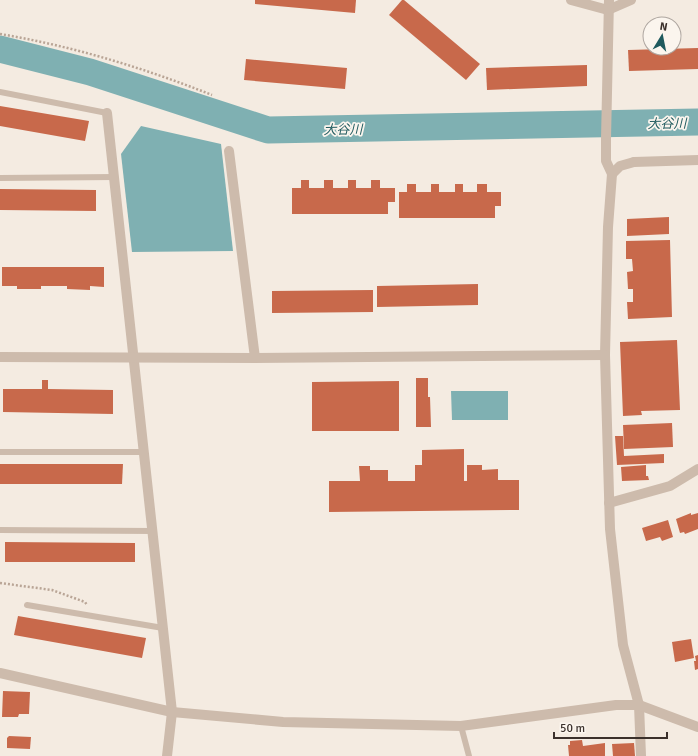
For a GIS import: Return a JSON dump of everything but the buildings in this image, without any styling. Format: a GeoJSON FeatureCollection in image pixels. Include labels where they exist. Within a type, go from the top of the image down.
{"type":"FeatureCollection","features":[{"type":"Feature","properties":{"kind":"street"},"geometry":{"type":"LineString","coordinates":[[571,0],[608,5],[631,0]]}},
{"type":"Feature","properties":{"kind":"street"},"geometry":{"type":"LineString","coordinates":[[608,5],[606,161],[612,174],[608,227],[605,355],[608,504],[623,645],[639,705],[641,756]]}},
{"type":"Feature","properties":{"kind":"street"},"geometry":{"type":"LineString","coordinates":[[107,113],[172,712],[167,756]]}},
{"type":"Feature","properties":{"kind":"street"},"geometry":{"type":"LineString","coordinates":[[229,150],[255,358]]}},
{"type":"Feature","properties":{"kind":"street"},"geometry":{"type":"LineString","coordinates":[[612,174],[620,166],[634,162],[698,160]]}},
{"type":"Feature","properties":{"kind":"street"},"geometry":{"type":"LineString","coordinates":[[0,357],[134,359],[605,355]]}},
{"type":"Feature","properties":{"kind":"street"},"geometry":{"type":"LineString","coordinates":[[608,504],[670,486],[698,468]]}},
{"type":"Feature","properties":{"kind":"street"},"geometry":{"type":"LineString","coordinates":[[0,673],[172,712],[283,722],[461,726],[616,705],[639,705],[698,727]]}},
{"type":"Feature","properties":{"kind":"lane"},"geometry":{"type":"LineString","coordinates":[[0,92],[107,113]]}},
{"type":"Feature","properties":{"kind":"lane"},"geometry":{"type":"LineString","coordinates":[[0,178],[115,177]]}},
{"type":"Feature","properties":{"kind":"lane"},"geometry":{"type":"LineString","coordinates":[[0,452],[144,452]]}},
{"type":"Feature","properties":{"kind":"lane"},"geometry":{"type":"LineString","coordinates":[[0,530],[153,531]]}},
{"type":"Feature","properties":{"kind":"lane"},"geometry":{"type":"LineString","coordinates":[[26,606],[163,628]]}},
{"type":"Feature","properties":{"kind":"lane"},"geometry":{"type":"LineString","coordinates":[[461,726],[469,756]]}},
{"type":"Feature","properties":{"kind":"path"},"geometry":{"type":"LineString","coordinates":[[0,34],[40,40],[160,75],[212,95]]}},
{"type":"Feature","properties":{"kind":"path"},"geometry":{"type":"LineString","coordinates":[[0,583],[52,590],[85,602],[88,607],[87,616]]}},
{"type":"Feature","properties":{"kind":"water"},"geometry":{"type":"Polygon","coordinates":[[[141,126],[221,144],[233,251],[132,252],[121,154],[141,126]]]}},
{"type":"Feature","properties":{"kind":"water"},"geometry":{"type":"Polygon","coordinates":[[[451,391],[508,391],[508,420],[452,420],[451,391]]]}},
{"type":"Feature","properties":{"kind":"waterway","name":"大谷川"},"geometry":{"type":"LineString","coordinates":[[0,49],[90,72],[268,130],[698,122]]}}]}
